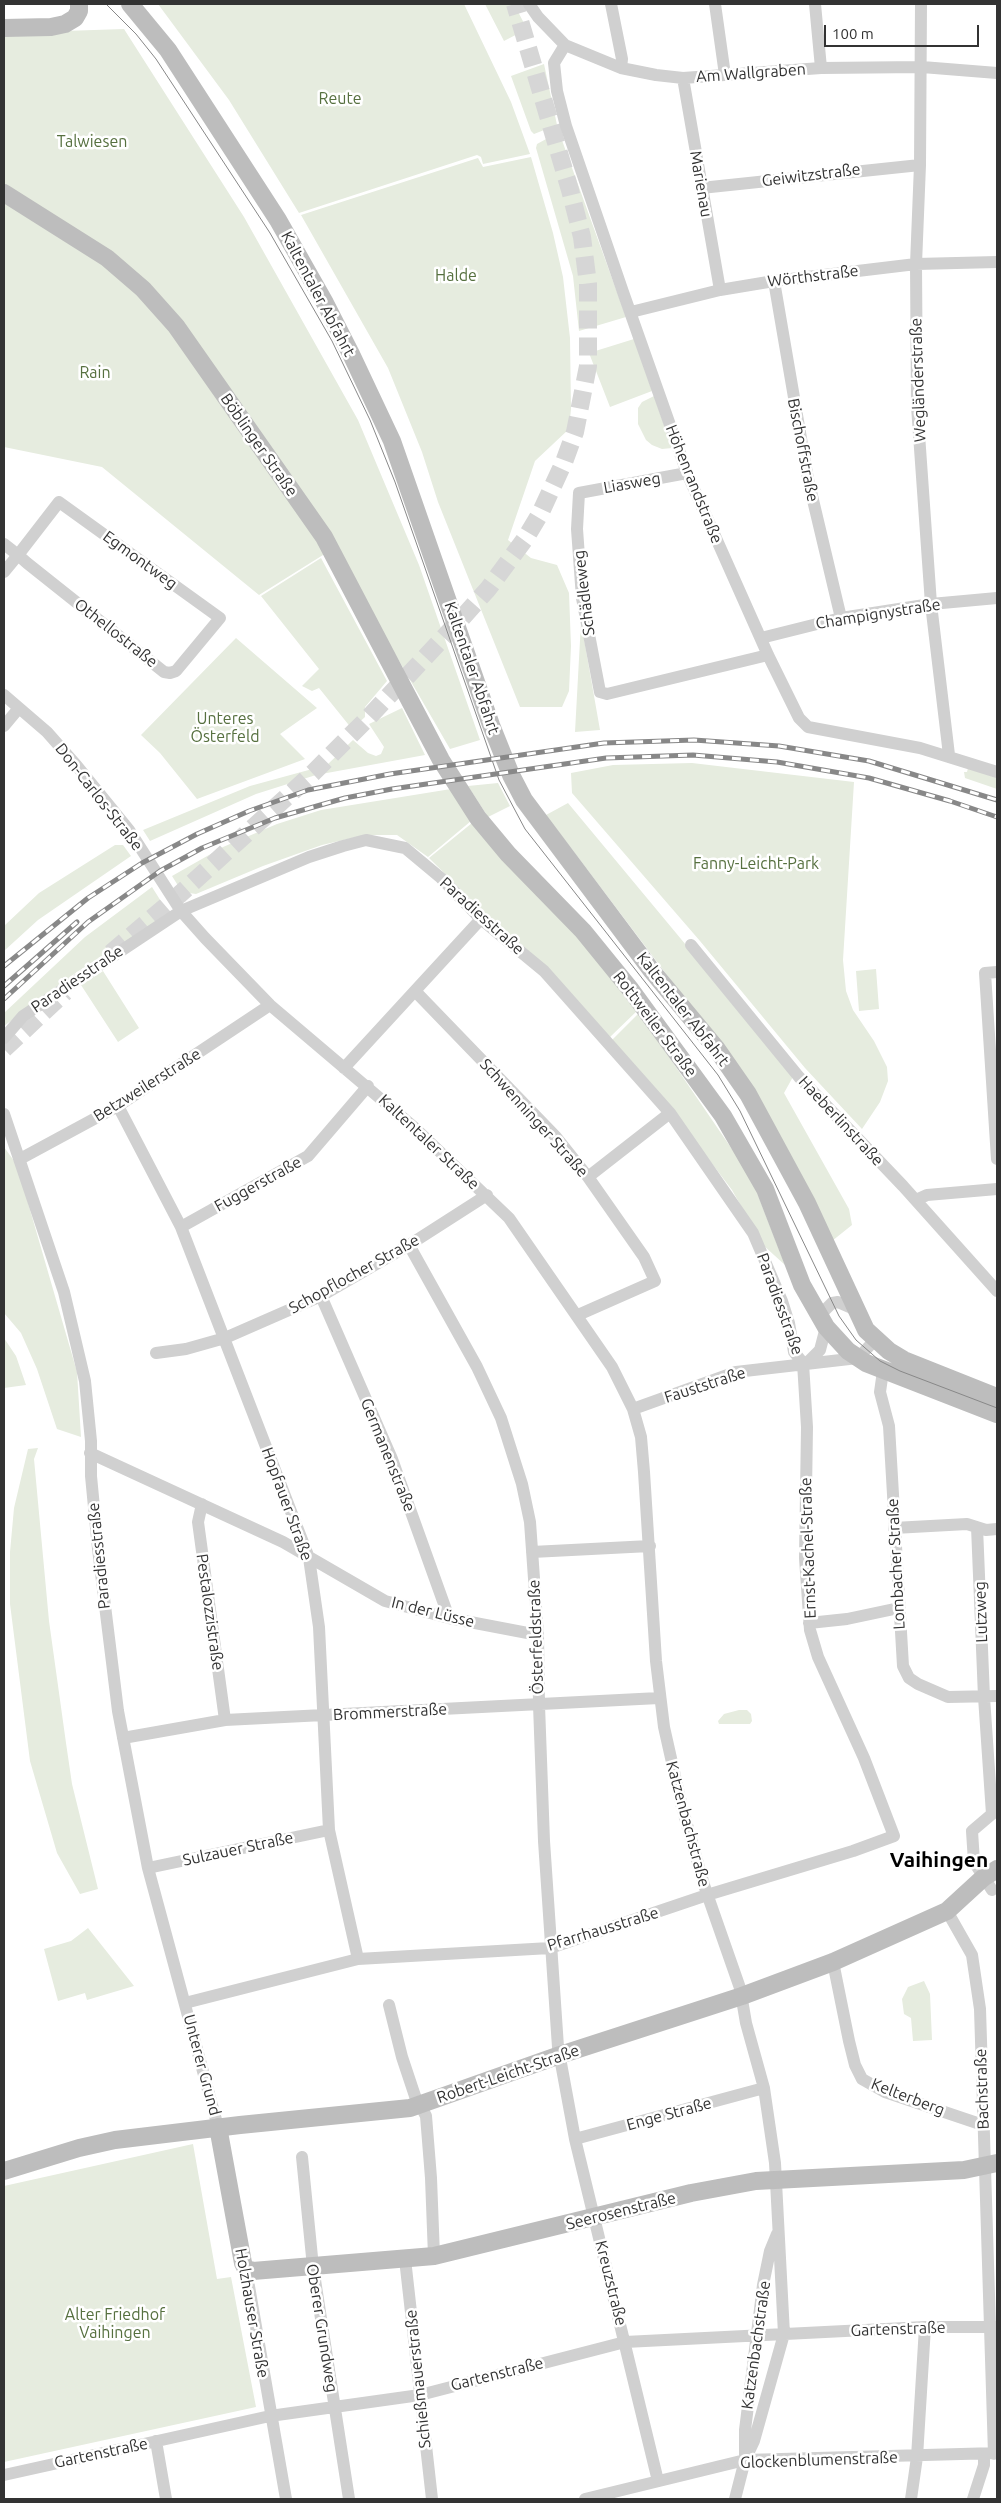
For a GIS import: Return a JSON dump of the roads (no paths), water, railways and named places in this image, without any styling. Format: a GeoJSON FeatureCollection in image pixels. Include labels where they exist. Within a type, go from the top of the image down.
{"type":"FeatureCollection","features":[{"type":"Feature","properties":{"kind":"main road"},"geometry":{"type":"LineString","coordinates":[[4,28],[51,27],[65,24],[75,18],[79,11],[79,4]]}},
{"type":"Feature","properties":{"kind":"main road","name":"Kaltentaler Abfahrt"},"geometry":{"type":"LineString","coordinates":[[130,4],[168,50],[278,220],[325,303],[351,354],[392,441],[491,725],[524,800],[652,970],[716,1048],[748,1094],[807,1203],[854,1308]]}},
{"type":"Feature","properties":{"kind":"main road","name":"Böblinger Straße"},"geometry":{"type":"LineString","coordinates":[[4,193],[107,258],[143,289],[176,326],[324,537],[441,760]]}},
{"type":"Feature","properties":{"kind":"main road","name":"Rottweiler Straße"},"geometry":{"type":"LineString","coordinates":[[441,760],[488,831],[571,918],[631,990],[723,1116],[765,1189],[802,1285],[824,1324],[840,1344],[858,1358],[883,1371],[997,1414]]}},
{"type":"Feature","properties":{"kind":"main road"},"geometry":{"type":"LineString","coordinates":[[854,1308],[866,1330],[875,1340],[904,1360],[997,1397]]}},
{"type":"Feature","properties":{"kind":"main road","name":"Robert-Leicht-Straße"},"geometry":{"type":"LineString","coordinates":[[4,2171],[79,2148],[115,2140],[218,2127],[399,2111],[560,2055],[742,1996],[833,1962],[947,1911],[991,1879]]}},
{"type":"Feature","properties":{"kind":"main road","name":"Holzhauser Straße"},"geometry":{"type":"LineString","coordinates":[[218,2127],[242,2263],[246,2269]]}},
{"type":"Feature","properties":{"kind":"main road","name":"Seerosenstraße"},"geometry":{"type":"LineString","coordinates":[[246,2269],[253,2271],[313,2267],[434,2256],[715,2188],[776,2179],[932,2172],[991,2165]]}},
{"type":"Feature","properties":{"kind":"street","name":"Am Wallgraben"},"geometry":{"type":"LineString","coordinates":[[529,4],[538,18],[565,45],[621,68],[682,78],[821,68],[922,67],[997,73]]}},
{"type":"Feature","properties":{"kind":"street"},"geometry":{"type":"LineString","coordinates":[[611,4],[622,59],[621,68]]}},
{"type":"Feature","properties":{"kind":"street"},"geometry":{"type":"LineString","coordinates":[[715,4],[725,75]]}},
{"type":"Feature","properties":{"kind":"street"},"geometry":{"type":"LineString","coordinates":[[815,4],[821,68]]}},
{"type":"Feature","properties":{"kind":"street","name":"Wegländerstraße"},"geometry":{"type":"LineString","coordinates":[[921,4],[922,67],[916,264],[917,406],[931,604],[948,756]]}},
{"type":"Feature","properties":{"kind":"street","name":"Höhenrandstraße"},"geometry":{"type":"LineString","coordinates":[[565,45],[554,63],[557,91],[566,126],[687,474],[768,655],[799,718],[808,727],[948,756],[997,772]]}},
{"type":"Feature","properties":{"kind":"street","name":"Marienau"},"geometry":{"type":"LineString","coordinates":[[682,78],[720,290]]}},
{"type":"Feature","properties":{"kind":"street","name":"Geiwitzstraße"},"geometry":{"type":"LineString","coordinates":[[701,188],[920,165]]}},
{"type":"Feature","properties":{"kind":"street","name":"Wörthstraße"},"geometry":{"type":"LineString","coordinates":[[631,312],[720,290],[774,281],[916,264],[997,262]]}},
{"type":"Feature","properties":{"kind":"street","name":"Bischoffstraße"},"geometry":{"type":"LineString","coordinates":[[774,281],[808,479],[841,618]]}},
{"type":"Feature","properties":{"kind":"street","name":"Liasweg"},"geometry":{"type":"LineString","coordinates":[[578,493],[687,474]]}},
{"type":"Feature","properties":{"kind":"street","name":"Schädleweg"},"geometry":{"type":"LineString","coordinates":[[578,493],[577,529],[582,598],[600,692],[607,694],[768,655]]}},
{"type":"Feature","properties":{"kind":"street","name":"Egmontweg"},"geometry":{"type":"LineString","coordinates":[[18,555],[59,502],[220,618]]}},
{"type":"Feature","properties":{"kind":"street","name":"Othellostraße"},"geometry":{"type":"LineString","coordinates":[[4,544],[164,672],[176,671],[220,618]]}},
{"type":"Feature","properties":{"kind":"street"},"geometry":{"type":"LineString","coordinates":[[4,572],[18,555]]}},
{"type":"Feature","properties":{"kind":"street","name":"Champignystraße"},"geometry":{"type":"LineString","coordinates":[[761,638],[841,618],[931,604],[997,598]]}},
{"type":"Feature","properties":{"kind":"street","name":"Don-Carlos-Straße"},"geometry":{"type":"LineString","coordinates":[[4,695],[47,732],[77,766],[134,838],[181,911]]}},
{"type":"Feature","properties":{"kind":"street"},"geometry":{"type":"LineString","coordinates":[[4,726],[19,708]]}},
{"type":"Feature","properties":{"kind":"street","name":"Paradiesstraße"},"geometry":{"type":"LineString","coordinates":[[4,1038],[23,1016],[181,911],[309,858],[366,840],[405,848],[441,878],[481,919],[544,971],[670,1113],[753,1233],[782,1301],[789,1323],[794,1352],[805,1363]]}},
{"type":"Feature","properties":{"kind":"street","name":"Kaltentaler Straße"},"geometry":{"type":"LineString","coordinates":[[181,911],[270,1005],[368,1086],[510,1218],[612,1367],[633,1409]]}},
{"type":"Feature","properties":{"kind":"street"},"geometry":{"type":"LineString","coordinates":[[344,1068],[481,919]]}},
{"type":"Feature","properties":{"kind":"street","name":"Haeberlinstraße"},"geometry":{"type":"LineString","coordinates":[[691,945],[799,1077],[916,1200],[997,1291]]}},
{"type":"Feature","properties":{"kind":"street"},"geometry":{"type":"LineString","coordinates":[[991,972],[997,1159]]}},
{"type":"Feature","properties":{"kind":"street","name":"Schwenninger Straße"},"geometry":{"type":"LineString","coordinates":[[415,991],[556,1137],[588,1177],[644,1257],[655,1281],[578,1315]]}},
{"type":"Feature","properties":{"kind":"street","name":"Betzweilerstraße"},"geometry":{"type":"LineString","coordinates":[[20,1159],[118,1106],[270,1005]]}},
{"type":"Feature","properties":{"kind":"street","name":"Fuggerstraße"},"geometry":{"type":"LineString","coordinates":[[181,1227],[308,1156],[368,1086]]}},
{"type":"Feature","properties":{"kind":"street","name":"Hopfauer Straße"},"geometry":{"type":"LineString","coordinates":[[118,1106],[181,1227],[309,1558],[319,1627],[325,1715],[329,1830],[358,1958]]}},
{"type":"Feature","properties":{"kind":"street"},"geometry":{"type":"LineString","coordinates":[[588,1177],[670,1113]]}},
{"type":"Feature","properties":{"kind":"street","name":"Paradiesstraße"},"geometry":{"type":"LineString","coordinates":[[4,1114],[64,1292],[85,1380],[90,1476],[102,1591],[123,1738],[148,1868],[186,2003]]}},
{"type":"Feature","properties":{"kind":"street"},"geometry":{"type":"LineString","coordinates":[[916,1200],[927,1195],[997,1190]]}},
{"type":"Feature","properties":{"kind":"street","name":"Schopflocher Straße"},"geometry":{"type":"LineString","coordinates":[[156,1352],[186,1349],[225,1338],[321,1296],[409,1245],[487,1195]]}},
{"type":"Feature","properties":{"kind":"street","name":"Österfeldstraße"},"geometry":{"type":"LineString","coordinates":[[409,1245],[477,1367],[501,1418],[522,1484],[530,1522],[538,1635],[538,1705],[550,1948],[560,2055]]}},
{"type":"Feature","properties":{"kind":"street","name":"Germanenstraße"},"geometry":{"type":"LineString","coordinates":[[321,1296],[392,1459],[449,1618]]}},
{"type":"Feature","properties":{"kind":"street"},"geometry":{"type":"LineString","coordinates":[[805,1363],[820,1350],[824,1311],[832,1302],[854,1308]]}},
{"type":"Feature","properties":{"kind":"street"},"geometry":{"type":"LineString","coordinates":[[858,1358],[875,1340]]}},
{"type":"Feature","properties":{"kind":"street","name":"Fauststraße"},"geometry":{"type":"LineString","coordinates":[[633,1409],[736,1372],[858,1358]]}},
{"type":"Feature","properties":{"kind":"street","name":"Ernst-Kachel-Straße"},"geometry":{"type":"LineString","coordinates":[[805,1363],[807,1427],[804,1526],[809,1623],[818,1657],[880,1794],[894,1836]]}},
{"type":"Feature","properties":{"kind":"street","name":"Lombacher Straße"},"geometry":{"type":"LineString","coordinates":[[883,1371],[880,1392],[889,1426],[901,1654],[909,1678],[948,1697],[997,1696]]}},
{"type":"Feature","properties":{"kind":"street","name":"Katzenbachstraße"},"geometry":{"type":"LineString","coordinates":[[633,1409],[640,1436],[650,1546],[659,1698],[682,1807],[707,1895],[742,1996],[746,2022],[764,2088],[776,2179],[784,2334],[754,2441],[745,2460],[735,2499]]}},
{"type":"Feature","properties":{"kind":"street","name":"In der Lüsse"},"geometry":{"type":"LineString","coordinates":[[90,1453],[283,1542],[385,1601],[449,1618],[538,1635]]}},
{"type":"Feature","properties":{"kind":"street","name":"Pestalozzistraße"},"geometry":{"type":"LineString","coordinates":[[202,1504],[198,1522],[225,1720]]}},
{"type":"Feature","properties":{"kind":"street"},"geometry":{"type":"LineString","coordinates":[[894,1528],[967,1524],[986,1530],[997,1529]]}},
{"type":"Feature","properties":{"kind":"street"},"geometry":{"type":"LineString","coordinates":[[283,1542],[296,1526]]}},
{"type":"Feature","properties":{"kind":"street","name":"Lutzweg"},"geometry":{"type":"LineString","coordinates":[[977,1527],[984,1697],[994,1813]]}},
{"type":"Feature","properties":{"kind":"street"},"geometry":{"type":"LineString","coordinates":[[532,1552],[650,1546]]}},
{"type":"Feature","properties":{"kind":"street"},"geometry":{"type":"LineString","coordinates":[[809,1623],[847,1619],[899,1608]]}},
{"type":"Feature","properties":{"kind":"street","name":"Brommerstraße"},"geometry":{"type":"LineString","coordinates":[[123,1738],[225,1720],[659,1698]]}},
{"type":"Feature","properties":{"kind":"street"},"geometry":{"type":"LineString","coordinates":[[991,1879],[974,1862],[972,1831],[994,1813]]}},
{"type":"Feature","properties":{"kind":"street","name":"Sulzauer Straße"},"geometry":{"type":"LineString","coordinates":[[148,1868],[329,1830]]}},
{"type":"Feature","properties":{"kind":"street","name":"Pfarrhausstraße"},"geometry":{"type":"LineString","coordinates":[[186,2003],[358,1958],[550,1948],[707,1895],[853,1851],[894,1836]]}},
{"type":"Feature","properties":{"kind":"street","name":"Bachstraße"},"geometry":{"type":"LineString","coordinates":[[947,1911],[972,1955],[980,2020],[983,2125],[991,2165],[994,2327],[992,2454],[984,2465],[973,2499]]}},
{"type":"Feature","properties":{"kind":"street","name":"Kelterberg"},"geometry":{"type":"LineString","coordinates":[[833,1962],[855,2065],[862,2079],[870,2085],[983,2125]]}},
{"type":"Feature","properties":{"kind":"street","name":"Unterer Grund"},"geometry":{"type":"LineString","coordinates":[[186,2003],[218,2127]]}},
{"type":"Feature","properties":{"kind":"street"},"geometry":{"type":"LineString","coordinates":[[389,2004],[402,2056],[427,2125],[434,2256]]}},
{"type":"Feature","properties":{"kind":"street","name":"Kreuzstraße"},"geometry":{"type":"LineString","coordinates":[[560,2055],[575,2139],[658,2481]]}},
{"type":"Feature","properties":{"kind":"street","name":"Enge Straße"},"geometry":{"type":"LineString","coordinates":[[575,2139],[764,2088]]}},
{"type":"Feature","properties":{"kind":"street","name":"Oberer Grundweg"},"geometry":{"type":"LineString","coordinates":[[302,2157],[313,2267],[349,2499]]}},
{"type":"Feature","properties":{"kind":"street","name":"Katzenbachstraße"},"geometry":{"type":"LineString","coordinates":[[745,2460],[745,2430],[757,2335],[770,2251],[778,2232]]}},
{"type":"Feature","properties":{"kind":"street","name":"Schießmauerstraße"},"geometry":{"type":"LineString","coordinates":[[405,2259],[432,2499]]}},
{"type":"Feature","properties":{"kind":"street","name":"Holzhauser Straße"},"geometry":{"type":"LineString","coordinates":[[246,2269],[270,2416],[286,2499]]}},
{"type":"Feature","properties":{"kind":"street"},"geometry":{"type":"LineString","coordinates":[[911,2499],[917,2457],[925,2327]]}},
{"type":"Feature","properties":{"kind":"street","name":"Gartenstraße"},"geometry":{"type":"LineString","coordinates":[[4,2475],[270,2416],[420,2395],[625,2342],[925,2327],[994,2327]]}},
{"type":"Feature","properties":{"kind":"street"},"geometry":{"type":"LineString","coordinates":[[156,2441],[166,2499]]}},
{"type":"Feature","properties":{"kind":"street","name":"Glockenblumenstraße"},"geometry":{"type":"LineString","coordinates":[[585,2499],[745,2460],[992,2454]]}},
{"type":"Feature","properties":{"kind":"tunnel"},"geometry":{"type":"LineString","coordinates":[[111,953],[179,895],[313,773],[367,719],[462,618],[488,589],[525,539],[540,514],[564,462],[575,432],[588,366],[588,284],[582,237],[570,190],[515,4]]}},
{"type":"Feature","properties":{"kind":"tunnel"},"geometry":{"type":"LineString","coordinates":[[4,1049],[65,992]]}},
{"type":"Feature","properties":{"kind":"tram line"},"geometry":{"type":"LineString","coordinates":[[106,4],[136,34],[156,59],[270,233],[332,341],[370,420],[395,482],[499,780],[525,829],[718,1075],[740,1111],[839,1316],[856,1340],[880,1361],[900,1371],[997,1408]]}},
{"type":"Feature","properties":{"kind":"railway"},"geometry":{"type":"LineString","coordinates":[[4,966],[88,898],[142,863],[197,834],[249,811],[308,790],[390,774],[604,743],[694,740],[779,746],[869,761],[997,800]]}},
{"type":"Feature","properties":{"kind":"railway"},"geometry":{"type":"LineString","coordinates":[[4,999],[88,922],[160,871],[202,848],[275,818],[345,798],[392,789],[606,758],[693,755],[777,762],[869,778],[950,801],[997,817]]}},
{"type":"Feature","properties":{"kind":"railway"},"geometry":{"type":"LineString","coordinates":[[4,986],[77,922]]}},
{"type":"Feature","properties":{"kind":"district","name":"Vaihingen"},"geometry":{"type":"Point","coordinates":[939,1860]}},
{"type":"Feature","properties":{"kind":"park label","name":"Reute"},"geometry":{"type":"Point","coordinates":[340,99]}},
{"type":"Feature","properties":{"kind":"park label","name":"Talwiesen"},"geometry":{"type":"Point","coordinates":[92,142]}},
{"type":"Feature","properties":{"kind":"park label","name":"Halde"},"geometry":{"type":"Point","coordinates":[456,276]}},
{"type":"Feature","properties":{"kind":"park label","name":"Rain"},"geometry":{"type":"Point","coordinates":[95,373]}},
{"type":"Feature","properties":{"kind":"park label","name":"Unteres Österfeld"},"geometry":{"type":"Point","coordinates":[225,728]}},
{"type":"Feature","properties":{"kind":"park label","name":"Fanny-Leicht-Park"},"geometry":{"type":"Point","coordinates":[756,864]}},
{"type":"Feature","properties":{"kind":"park label","name":"Alter Friedhof Vaihingen"},"geometry":{"type":"Point","coordinates":[115,2324]}}]}
